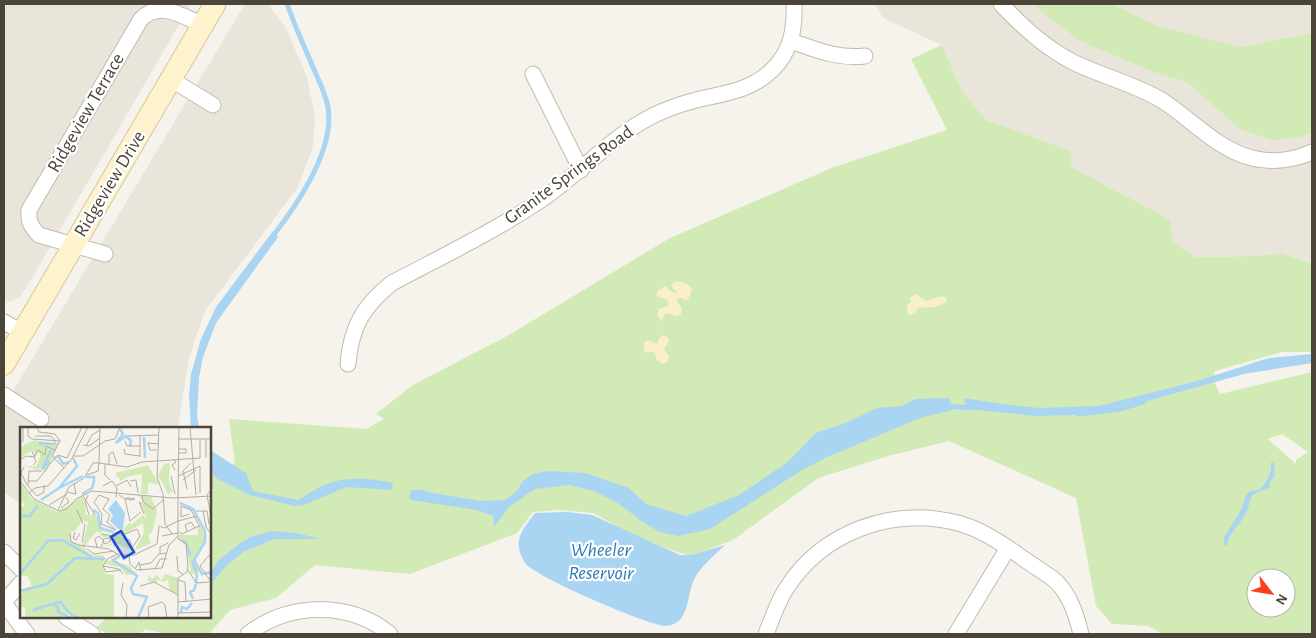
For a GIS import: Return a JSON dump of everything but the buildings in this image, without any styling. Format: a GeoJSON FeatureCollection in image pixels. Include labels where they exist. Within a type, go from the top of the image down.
{"type":"FeatureCollection","features":[{"type":"Feature","properties":{"kind":"street","name":"Ridgeview Drive"},"geometry":{"type":"LineString","coordinates":[[4,364],[215,4]]}},
{"type":"Feature","properties":{"kind":"street","name":"Granite Springs Road"},"geometry":{"type":"LineString","coordinates":[[348,364],[349,346],[355,326],[364,310],[377,295],[392,283],[531,206],[581,170],[620,136],[643,121],[669,109],[697,100],[741,90],[759,81],[773,69],[785,54],[791,41],[794,4]]}},
{"type":"Feature","properties":{"kind":"street"},"geometry":{"type":"LineString","coordinates":[[1001,4],[1027,31],[1052,50],[1077,64],[1135,86],[1163,101],[1234,152],[1254,159],[1275,161],[1293,159],[1312,152]]}},
{"type":"Feature","properties":{"kind":"street","name":"Ridgeview Terrace"},"geometry":{"type":"LineString","coordinates":[[105,254],[39,235],[32,229],[29,210],[142,19],[148,12],[156,9],[166,9],[203,25]]}},
{"type":"Feature","properties":{"kind":"street"},"geometry":{"type":"LineString","coordinates":[[791,41],[833,56],[851,58],[865,56]]}},
{"type":"Feature","properties":{"kind":"street"},"geometry":{"type":"LineString","coordinates":[[533,74],[581,170]]}},
{"type":"Feature","properties":{"kind":"street"},"geometry":{"type":"LineString","coordinates":[[172,80],[213,105]]}},
{"type":"Feature","properties":{"kind":"street"},"geometry":{"type":"LineString","coordinates":[[4,322],[22,332]]}},
{"type":"Feature","properties":{"kind":"street"},"geometry":{"type":"LineString","coordinates":[[4,395],[41,419]]}},
{"type":"Feature","properties":{"kind":"street"},"geometry":{"type":"LineString","coordinates":[[766,634],[775,609],[786,589],[800,570],[817,553],[837,539],[859,528],[885,520],[912,517],[936,519],[959,524],[984,533],[1053,578],[1064,589],[1078,620],[1081,634]]}},
{"type":"Feature","properties":{"kind":"street"},"geometry":{"type":"LineString","coordinates":[[956,634],[1008,548]]}},
{"type":"Feature","properties":{"kind":"street"},"geometry":{"type":"LineString","coordinates":[[4,552],[20,568]]}},
{"type":"Feature","properties":{"kind":"street"},"geometry":{"type":"LineString","coordinates":[[20,584],[4,603],[27,634]]}},
{"type":"Feature","properties":{"kind":"street"},"geometry":{"type":"LineString","coordinates":[[248,634],[276,617],[297,611],[318,609],[340,611],[362,618],[390,634]]}},
{"type":"Feature","properties":{"kind":"street"},"geometry":{"type":"LineString","coordinates":[[67,618],[91,634]]}},
{"type":"Feature","properties":{"kind":"shaded area"},"geometry":{"type":"Polygon","coordinates":[[[4,4],[191,4],[28,285],[19,298],[9,302],[4,299],[4,4]]]}},
{"type":"Feature","properties":{"kind":"shaded area"},"geometry":{"type":"Polygon","coordinates":[[[245,4],[267,4],[285,26],[307,77],[315,118],[313,146],[298,187],[205,311],[189,357],[178,427],[20,427],[20,503],[4,492],[4,406],[245,4]]]}},
{"type":"Feature","properties":{"kind":"shaded area"},"geometry":{"type":"Polygon","coordinates":[[[875,4],[1032,4],[1078,40],[1153,72],[1188,83],[1240,129],[1302,137],[1312,132],[1312,264],[1281,253],[1257,256],[1195,257],[1172,241],[1171,220],[1071,167],[1069,151],[986,120],[962,91],[942,45],[883,18],[875,4]]]}},
{"type":"Feature","properties":{"kind":"shaded area"},"geometry":{"type":"Polygon","coordinates":[[[1112,4],[1312,4],[1312,33],[1241,47],[1158,26],[1112,4]]]}},
{"type":"Feature","properties":{"kind":"green space"},"geometry":{"type":"Polygon","coordinates":[[[1032,4],[1112,4],[1158,26],[1241,47],[1312,33],[1312,132],[1302,137],[1272,140],[1240,129],[1188,83],[1153,72],[1078,40],[1032,4]]]}},
{"type":"Feature","properties":{"kind":"green space"},"geometry":{"type":"Polygon","coordinates":[[[942,45],[962,91],[986,120],[1070,151],[1071,167],[1171,220],[1172,241],[1195,257],[1257,256],[1281,253],[1312,264],[1312,352],[1282,352],[1215,371],[1213,379],[1220,394],[1312,372],[1312,634],[1163,634],[1148,626],[1112,624],[1096,606],[1076,498],[949,441],[888,456],[818,478],[733,540],[691,556],[665,548],[622,529],[593,513],[559,510],[533,512],[517,533],[410,574],[315,565],[276,598],[230,610],[209,634],[165,634],[145,629],[141,634],[108,634],[96,628],[106,618],[211,618],[211,457],[215,453],[232,465],[235,463],[229,419],[366,429],[384,419],[376,414],[413,385],[507,336],[670,238],[834,167],[947,130],[911,59],[942,45]],[[1282,434],[1268,439],[1296,464],[1296,460],[1308,452],[1282,434]]]}},
{"type":"Feature","properties":{"kind":"sand"},"geometry":{"type":"Polygon","coordinates":[[[675,281],[687,284],[692,289],[690,296],[686,301],[678,298],[677,302],[682,308],[681,314],[676,316],[666,313],[661,322],[657,314],[659,309],[667,306],[669,303],[668,300],[656,296],[658,290],[666,286],[670,291],[677,292],[671,286],[675,281]]]}},
{"type":"Feature","properties":{"kind":"sand"},"geometry":{"type":"Polygon","coordinates":[[[915,294],[926,301],[942,296],[946,298],[947,302],[935,307],[918,308],[915,313],[910,315],[907,313],[907,306],[911,302],[910,298],[915,294]]]}},
{"type":"Feature","properties":{"kind":"sand"},"geometry":{"type":"Polygon","coordinates":[[[664,335],[669,341],[664,349],[669,357],[667,362],[662,364],[657,360],[655,353],[644,351],[644,346],[648,340],[657,344],[659,338],[664,335]]]}},
{"type":"Feature","properties":{"kind":"water"},"geometry":{"type":"Polygon","coordinates":[[[273,231],[278,237],[216,323],[203,357],[199,377],[197,416],[199,427],[191,427],[189,395],[191,374],[201,339],[216,307],[273,231]]]}},
{"type":"Feature","properties":{"kind":"water"},"geometry":{"type":"Polygon","coordinates":[[[1312,354],[1312,363],[1244,374],[1147,401],[1073,415],[1037,416],[967,409],[964,398],[1039,408],[1099,406],[1197,381],[1269,358],[1312,354]]]}},
{"type":"Feature","properties":{"kind":"water"},"geometry":{"type":"Polygon","coordinates":[[[949,398],[953,410],[920,418],[825,458],[802,470],[710,529],[678,536],[660,532],[619,504],[594,491],[569,485],[535,489],[509,507],[494,527],[493,516],[477,510],[411,500],[409,496],[412,490],[423,490],[481,501],[505,500],[517,491],[523,481],[533,474],[547,471],[585,473],[629,488],[646,504],[686,516],[739,495],[788,462],[816,433],[843,424],[877,408],[902,406],[915,399],[949,398]]]}},
{"type":"Feature","properties":{"kind":"water"},"geometry":{"type":"Polygon","coordinates":[[[211,451],[246,473],[253,491],[298,500],[322,486],[345,479],[378,480],[393,483],[391,490],[346,487],[304,505],[295,506],[250,495],[217,479],[211,471],[211,451]]]}},
{"type":"Feature","properties":{"kind":"water"},"geometry":{"type":"Polygon","coordinates":[[[1271,462],[1274,463],[1275,475],[1270,482],[1270,487],[1252,495],[1246,513],[1232,533],[1227,546],[1224,544],[1224,537],[1241,510],[1246,495],[1250,491],[1259,490],[1264,484],[1270,474],[1271,462]]]}},
{"type":"Feature","properties":{"kind":"water","name":"Wheeler Reservoir"},"geometry":{"type":"Polygon","coordinates":[[[568,512],[592,515],[680,555],[692,555],[725,545],[699,571],[691,587],[685,610],[680,620],[665,626],[592,599],[550,579],[526,564],[520,553],[519,542],[524,529],[535,513],[568,512]]]}},
{"type":"Feature","properties":{"kind":"water"},"geometry":{"type":"Polygon","coordinates":[[[272,531],[296,533],[321,539],[274,539],[243,552],[226,566],[211,584],[211,571],[220,559],[250,537],[272,531]]]}},
{"type":"Feature","properties":{"kind":"waterway"},"geometry":{"type":"LineString","coordinates":[[272,237],[303,193],[312,176],[326,141],[329,124],[325,95],[287,4]]}},
{"type":"Feature","properties":{"kind":"waterway"},"geometry":{"type":"LineString","coordinates":[[1078,414],[1120,409],[1143,402]]}},
{"type":"Feature","properties":{"kind":"waterway"},"geometry":{"type":"LineString","coordinates":[[946,406],[972,408]]}}]}
